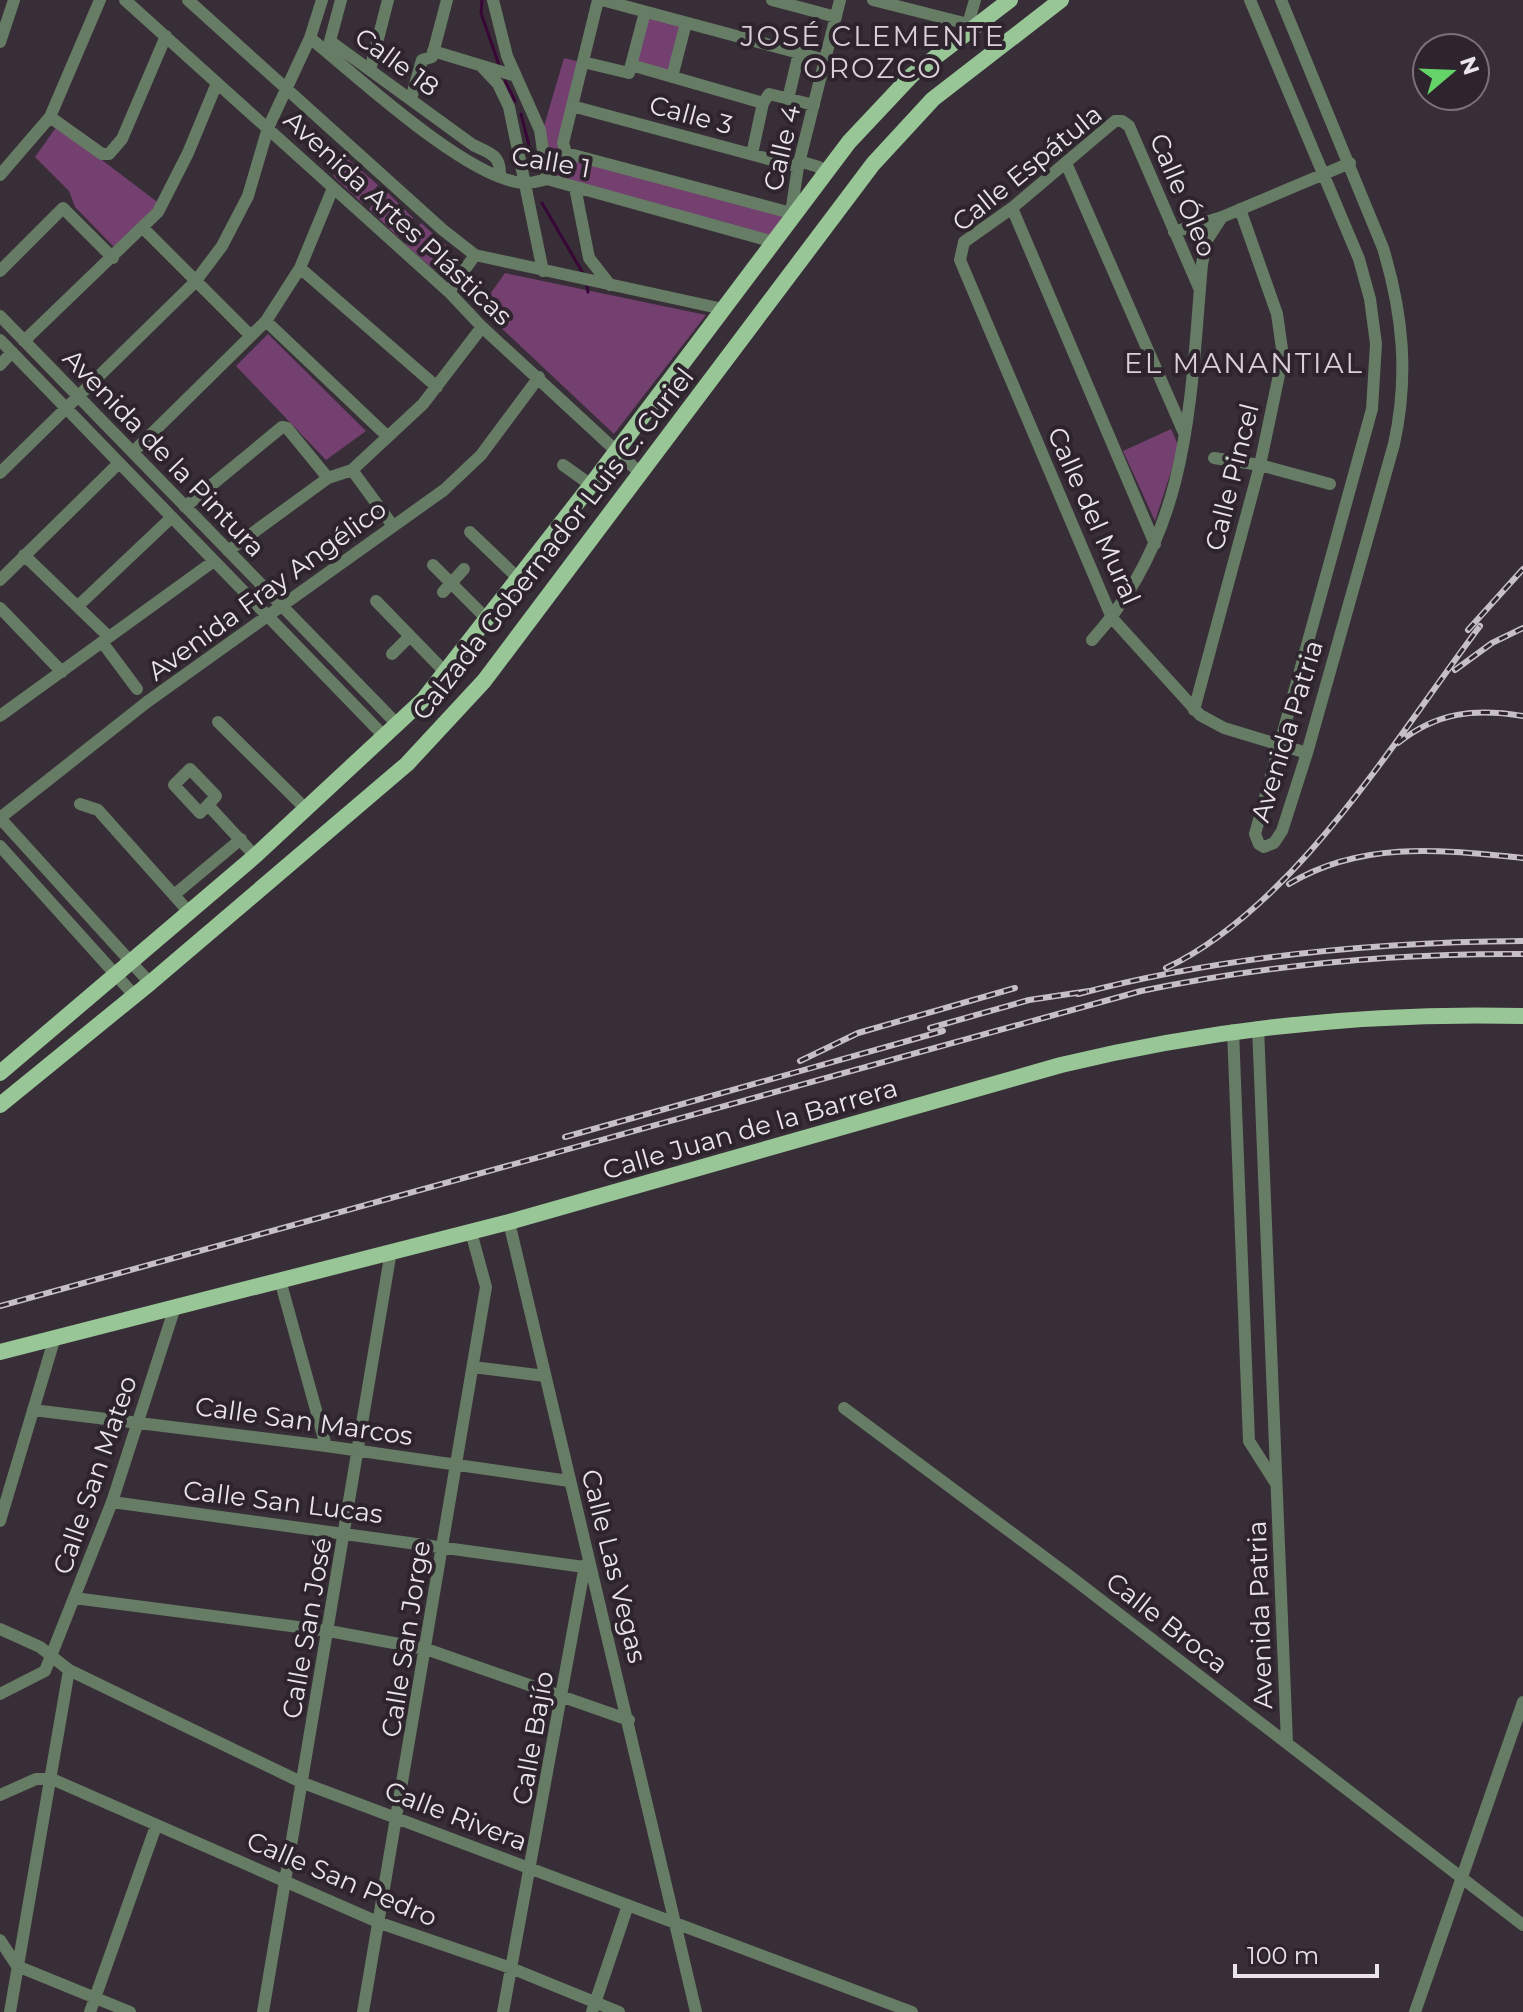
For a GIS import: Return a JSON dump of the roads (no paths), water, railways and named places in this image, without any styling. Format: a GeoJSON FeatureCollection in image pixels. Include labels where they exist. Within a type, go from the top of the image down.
{"type":"FeatureCollection","features":[{"type":"Feature","properties":{"kind":"main road","name":"Calzada Gobernador Luis C. Curiel"},"geometry":{"type":"LineString","coordinates":[[0,1073],[307,810],[447,674],[793,213],[878,108],[912,75],[1010,0]]}},
{"type":"Feature","properties":{"kind":"main road","name":"Calzada Gobernador Luis C. Curiel"},"geometry":{"type":"LineString","coordinates":[[0,1105],[150,983],[407,764],[440,731],[484,681],[638,471],[901,131],[933,99],[1061,0]]}},
{"type":"Feature","properties":{"kind":"main road","name":"Calle Juan de la Barrera"},"geometry":{"type":"LineString","coordinates":[[0,1352],[509,1222],[1061,1065],[1258,1027],[1429,1014],[1523,1016]]}},
{"type":"Feature","properties":{"kind":"street"},"geometry":{"type":"LineString","coordinates":[[0,42],[14,0]]}},
{"type":"Feature","properties":{"kind":"street"},"geometry":{"type":"LineString","coordinates":[[0,175],[50,117],[100,0]]}},
{"type":"Feature","properties":{"kind":"street","name":"Avenida Artes Plásticas"},"geometry":{"type":"LineString","coordinates":[[125,0],[449,292],[482,327],[638,471]]}},
{"type":"Feature","properties":{"kind":"street"},"geometry":{"type":"LineString","coordinates":[[188,0],[284,89],[475,255],[723,309]]}},
{"type":"Feature","properties":{"kind":"street"},"geometry":{"type":"LineString","coordinates":[[0,473],[195,282],[222,246],[248,196],[268,128],[310,38],[322,0]]}},
{"type":"Feature","properties":{"kind":"street","name":"Calle 18"},"geometry":{"type":"LineString","coordinates":[[341,0],[330,41],[473,145],[499,159],[500,176]]}},
{"type":"Feature","properties":{"kind":"street"},"geometry":{"type":"LineString","coordinates":[[370,70],[388,0]]}},
{"type":"Feature","properties":{"kind":"street"},"geometry":{"type":"LineString","coordinates":[[411,99],[422,60],[432,57],[447,0]]}},
{"type":"Feature","properties":{"kind":"street"},"geometry":{"type":"LineString","coordinates":[[493,0],[498,32],[540,130],[547,179]]}},
{"type":"Feature","properties":{"kind":"street"},"geometry":{"type":"LineString","coordinates":[[572,106],[600,0],[825,60]]}},
{"type":"Feature","properties":{"kind":"street"},"geometry":{"type":"LineString","coordinates":[[772,0],[836,17]]}},
{"type":"Feature","properties":{"kind":"street","name":"Calle 4"},"geometry":{"type":"LineString","coordinates":[[793,213],[799,164],[840,0]]}},
{"type":"Feature","properties":{"kind":"street"},"geometry":{"type":"LineString","coordinates":[[873,0],[968,24],[975,0]]}},
{"type":"Feature","properties":{"kind":"street","name":"Avenida Patria"},"geometry":{"type":"LineString","coordinates":[[1250,0],[1346,223],[1370,299],[1376,344],[1376,389],[1365,440],[1255,834],[1262,847],[1274,843],[1282,831],[1307,753],[1394,444],[1403,384],[1403,346],[1395,289],[1372,215],[1281,0]]}},
{"type":"Feature","properties":{"kind":"street"},"geometry":{"type":"LineString","coordinates":[[630,69],[645,12]]}},
{"type":"Feature","properties":{"kind":"street"},"geometry":{"type":"LineString","coordinates":[[672,77],[686,23]]}},
{"type":"Feature","properties":{"kind":"street"},"geometry":{"type":"LineString","coordinates":[[50,117],[102,154],[109,154],[122,139],[166,36]]}},
{"type":"Feature","properties":{"kind":"street","name":"Calle 1"},"geometry":{"type":"LineString","coordinates":[[310,38],[458,155],[500,176],[523,183],[547,179],[774,242]]}},
{"type":"Feature","properties":{"kind":"street"},"geometry":{"type":"LineString","coordinates":[[433,51],[516,76]]}},
{"type":"Feature","properties":{"kind":"street"},"geometry":{"type":"LineString","coordinates":[[788,99],[799,53]]}},
{"type":"Feature","properties":{"kind":"street"},"geometry":{"type":"LineString","coordinates":[[583,62],[672,77],[763,103]]}},
{"type":"Feature","properties":{"kind":"street"},"geometry":{"type":"LineString","coordinates":[[482,67],[498,84],[509,107],[543,271]]}},
{"type":"Feature","properties":{"kind":"street"},"geometry":{"type":"LineString","coordinates":[[24,341],[144,229],[167,199],[217,83]]}},
{"type":"Feature","properties":{"kind":"street"},"geometry":{"type":"LineString","coordinates":[[752,154],[763,103],[769,94],[814,105]]}},
{"type":"Feature","properties":{"kind":"street","name":"Calle 1"},"geometry":{"type":"LineString","coordinates":[[572,106],[564,149],[570,155],[793,213]]}},
{"type":"Feature","properties":{"kind":"street","name":"Calle 3"},"geometry":{"type":"LineString","coordinates":[[572,106],[752,154],[819,167],[824,176]]}},
{"type":"Feature","properties":{"kind":"street","name":"Calle Espátula"},"geometry":{"type":"LineString","coordinates":[[959,250],[964,242],[1012,208],[1115,121],[1122,121]]}},
{"type":"Feature","properties":{"kind":"street","name":"Calle Óleo"},"geometry":{"type":"LineString","coordinates":[[1122,121],[1129,126],[1200,290]]}},
{"type":"Feature","properties":{"kind":"street"},"geometry":{"type":"LineString","coordinates":[[1066,163],[1187,439]]}},
{"type":"Feature","properties":{"kind":"street"},"geometry":{"type":"LineString","coordinates":[[1174,232],[1222,217],[1350,163]]}},
{"type":"Feature","properties":{"kind":"street"},"geometry":{"type":"LineString","coordinates":[[575,187],[589,258],[610,285]]}},
{"type":"Feature","properties":{"kind":"street"},"geometry":{"type":"LineString","coordinates":[[133,452],[266,321],[300,268],[333,188]]}},
{"type":"Feature","properties":{"kind":"street"},"geometry":{"type":"LineString","coordinates":[[0,271],[63,208],[113,258]]}},
{"type":"Feature","properties":{"kind":"street"},"geometry":{"type":"LineString","coordinates":[[1012,208],[1155,544]]}},
{"type":"Feature","properties":{"kind":"street","name":"Calle Pincel"},"geometry":{"type":"LineString","coordinates":[[1194,710],[1260,465],[1283,344],[1277,314],[1240,209]]}},
{"type":"Feature","properties":{"kind":"street"},"geometry":{"type":"LineString","coordinates":[[1092,640],[1112,618],[1155,544],[1179,477],[1187,439],[1207,240],[1222,217]]}},
{"type":"Feature","properties":{"kind":"street"},"geometry":{"type":"LineString","coordinates":[[144,229],[251,336]]}},
{"type":"Feature","properties":{"kind":"street","name":"Calle del Mural"},"geometry":{"type":"LineString","coordinates":[[959,250],[960,260],[1112,618],[1194,710],[1224,728],[1307,753]]}},
{"type":"Feature","properties":{"kind":"street"},"geometry":{"type":"LineString","coordinates":[[449,292],[475,255]]}},
{"type":"Feature","properties":{"kind":"street"},"geometry":{"type":"LineString","coordinates":[[300,268],[437,387]]}},
{"type":"Feature","properties":{"kind":"street","name":"Avenida de la Pintura"},"geometry":{"type":"LineString","coordinates":[[0,316],[397,724]]}},
{"type":"Feature","properties":{"kind":"street"},"geometry":{"type":"LineString","coordinates":[[266,321],[387,436]]}},
{"type":"Feature","properties":{"kind":"street"},"geometry":{"type":"LineString","coordinates":[[228,551],[328,478],[352,470],[437,387],[482,327]]}},
{"type":"Feature","properties":{"kind":"street","name":"Avenida de la Pintura"},"geometry":{"type":"LineString","coordinates":[[0,340],[65,411],[384,736]]}},
{"type":"Feature","properties":{"kind":"street"},"geometry":{"type":"LineString","coordinates":[[0,365],[12,352]]}},
{"type":"Feature","properties":{"kind":"street","name":"Avenida Fray Angélico"},"geometry":{"type":"LineString","coordinates":[[0,818],[147,702],[444,490],[481,455],[539,377]]}},
{"type":"Feature","properties":{"kind":"street"},"geometry":{"type":"LineString","coordinates":[[185,507],[282,427],[287,428],[328,478]]}},
{"type":"Feature","properties":{"kind":"street"},"geometry":{"type":"LineString","coordinates":[[1214,458],[1260,465],[1330,484]]}},
{"type":"Feature","properties":{"kind":"street"},"geometry":{"type":"LineString","coordinates":[[0,580],[119,463]]}},
{"type":"Feature","properties":{"kind":"street"},"geometry":{"type":"LineString","coordinates":[[563,465],[591,485]]}},
{"type":"Feature","properties":{"kind":"street"},"geometry":{"type":"LineString","coordinates":[[352,470],[393,526]]}},
{"type":"Feature","properties":{"kind":"street"},"geometry":{"type":"LineString","coordinates":[[74,601],[172,517]]}},
{"type":"Feature","properties":{"kind":"street"},"geometry":{"type":"LineString","coordinates":[[470,532],[519,579]]}},
{"type":"Feature","properties":{"kind":"street"},"geometry":{"type":"LineString","coordinates":[[24,555],[74,601],[105,640],[137,689]]}},
{"type":"Feature","properties":{"kind":"street"},"geometry":{"type":"LineString","coordinates":[[2,712],[214,561]]}},
{"type":"Feature","properties":{"kind":"street"},"geometry":{"type":"LineString","coordinates":[[433,565],[447,587],[487,619]]}},
{"type":"Feature","properties":{"kind":"street"},"geometry":{"type":"LineString","coordinates":[[447,587],[464,569]]}},
{"type":"Feature","properties":{"kind":"street"},"geometry":{"type":"LineString","coordinates":[[376,601],[447,674]]}},
{"type":"Feature","properties":{"kind":"street"},"geometry":{"type":"LineString","coordinates":[[0,608],[62,672]]}},
{"type":"Feature","properties":{"kind":"street"},"geometry":{"type":"LineString","coordinates":[[392,654],[410,636]]}},
{"type":"Feature","properties":{"kind":"street"},"geometry":{"type":"LineString","coordinates":[[218,722],[307,810]]}},
{"type":"Feature","properties":{"kind":"street"},"geometry":{"type":"LineString","coordinates":[[181,777],[190,769],[216,796],[208,805],[255,856]]}},
{"type":"Feature","properties":{"kind":"street"},"geometry":{"type":"LineString","coordinates":[[80,804],[98,810],[189,912]]}},
{"type":"Feature","properties":{"kind":"street"},"geometry":{"type":"LineString","coordinates":[[0,818],[150,983]]}},
{"type":"Feature","properties":{"kind":"street"},"geometry":{"type":"LineString","coordinates":[[174,895],[241,839]]}},
{"type":"Feature","properties":{"kind":"street"},"geometry":{"type":"LineString","coordinates":[[21,840],[3,853],[134,995]]}},
{"type":"Feature","properties":{"kind":"street","name":"Avenida Patria"},"geometry":{"type":"LineString","coordinates":[[1258,1027],[1287,1743]]}},
{"type":"Feature","properties":{"kind":"street","name":"Avenida Patria"},"geometry":{"type":"LineString","coordinates":[[1233,1030],[1249,1441],[1276,1485]]}},
{"type":"Feature","properties":{"kind":"street","name":"Calle Las Vegas"},"geometry":{"type":"LineString","coordinates":[[509,1222],[588,1567],[629,1720],[696,2012]]}},
{"type":"Feature","properties":{"kind":"street","name":"Calle San Jorge"},"geometry":{"type":"LineString","coordinates":[[363,2012],[399,1817],[486,1287],[471,1232]]}},
{"type":"Feature","properties":{"kind":"street","name":"Calle San José"},"geometry":{"type":"LineString","coordinates":[[263,2012],[360,1450],[391,1251]]}},
{"type":"Feature","properties":{"kind":"street"},"geometry":{"type":"LineString","coordinates":[[280,1280],[326,1446]]}},
{"type":"Feature","properties":{"kind":"street","name":"Calle San Mateo"},"geometry":{"type":"LineString","coordinates":[[52,1656],[112,1502],[175,1307]]}},
{"type":"Feature","properties":{"kind":"street"},"geometry":{"type":"LineString","coordinates":[[0,1521],[55,1337]]}},
{"type":"Feature","properties":{"kind":"street"},"geometry":{"type":"LineString","coordinates":[[473,1367],[545,1376]]}},
{"type":"Feature","properties":{"kind":"street","name":"Calle Broca"},"geometry":{"type":"LineString","coordinates":[[844,1408],[1523,1925]]}},
{"type":"Feature","properties":{"kind":"street","name":"Calle San Marcos"},"geometry":{"type":"LineString","coordinates":[[33,1410],[360,1450],[569,1481]]}},
{"type":"Feature","properties":{"kind":"street","name":"Calle San Lucas"},"geometry":{"type":"LineString","coordinates":[[112,1502],[588,1567]]}},
{"type":"Feature","properties":{"kind":"street","name":"Calle Bajío"},"geometry":{"type":"LineString","coordinates":[[503,2012],[588,1567]]}},
{"type":"Feature","properties":{"kind":"street"},"geometry":{"type":"LineString","coordinates":[[74,1598],[329,1631],[426,1649],[629,1720]]}},
{"type":"Feature","properties":{"kind":"street","name":"Calle Rivera"},"geometry":{"type":"LineString","coordinates":[[0,1629],[52,1656],[69,1670],[303,1783],[912,2012]]}},
{"type":"Feature","properties":{"kind":"street"},"geometry":{"type":"LineString","coordinates":[[0,1694],[45,1671],[52,1656]]}},
{"type":"Feature","properties":{"kind":"street"},"geometry":{"type":"LineString","coordinates":[[10,2012],[69,1670]]}},
{"type":"Feature","properties":{"kind":"street"},"geometry":{"type":"LineString","coordinates":[[1415,2012],[1523,1702]]}},
{"type":"Feature","properties":{"kind":"street"},"geometry":{"type":"LineString","coordinates":[[0,1795],[36,1779],[52,1779]]}},
{"type":"Feature","properties":{"kind":"street","name":"Calle San Pedro"},"geometry":{"type":"LineString","coordinates":[[52,1779],[380,1923],[511,1968],[593,2007],[619,2012]]}},
{"type":"Feature","properties":{"kind":"street"},"geometry":{"type":"LineString","coordinates":[[90,2012],[156,1826]]}},
{"type":"Feature","properties":{"kind":"street"},"geometry":{"type":"LineString","coordinates":[[593,2007],[628,1905]]}},
{"type":"Feature","properties":{"kind":"street"},"geometry":{"type":"LineString","coordinates":[[0,1940],[17,1966],[130,2012]]}},
{"type":"Feature","properties":{"kind":"waterway"},"geometry":{"type":"LineString","coordinates":[[482,0],[481,13],[499,65]]}},
{"type":"Feature","properties":{"kind":"waterway"},"geometry":{"type":"LineString","coordinates":[[505,81],[515,101]]}},
{"type":"Feature","properties":{"kind":"waterway"},"geometry":{"type":"LineString","coordinates":[[521,114],[535,169]]}},
{"type":"Feature","properties":{"kind":"waterway"},"geometry":{"type":"LineString","coordinates":[[542,203],[584,275]]}},
{"type":"Feature","properties":{"kind":"waterway"},"geometry":{"type":"LineString","coordinates":[[587,287],[588,292]]}},
{"type":"Feature","properties":{"kind":"railway"},"geometry":{"type":"LineString","coordinates":[[1468,630],[1523,569]]}},
{"type":"Feature","properties":{"kind":"railway"},"geometry":{"type":"LineString","coordinates":[[1166,968],[1213,940],[1258,905],[1300,863],[1377,768],[1480,626]]}},
{"type":"Feature","properties":{"kind":"railway"},"geometry":{"type":"LineString","coordinates":[[1455,670],[1492,643],[1523,628]]}},
{"type":"Feature","properties":{"kind":"railway"},"geometry":{"type":"LineString","coordinates":[[1398,743],[1427,725],[1457,715],[1489,712],[1523,716]]}},
{"type":"Feature","properties":{"kind":"railway"},"geometry":{"type":"LineString","coordinates":[[1289,884],[1345,860],[1374,854],[1433,851],[1523,858]]}},
{"type":"Feature","properties":{"kind":"railway"},"geometry":{"type":"LineString","coordinates":[[1078,994],[1188,970],[1299,954],[1410,944],[1523,941]]}},
{"type":"Feature","properties":{"kind":"railway"},"geometry":{"type":"LineString","coordinates":[[0,1306],[1141,991],[1236,974],[1331,962],[1523,954]]}},
{"type":"Feature","properties":{"kind":"railway"},"geometry":{"type":"LineString","coordinates":[[800,1061],[858,1033],[1015,988]]}},
{"type":"Feature","properties":{"kind":"railway"},"geometry":{"type":"LineString","coordinates":[[930,1028],[1029,1000],[1089,991]]}},
{"type":"Feature","properties":{"kind":"railway"},"geometry":{"type":"LineString","coordinates":[[565,1137],[943,1031]]}},
{"type":"Feature","properties":{"kind":"district","name":"JOSÉ CLEMENTE OROZCO"},"geometry":{"type":"Point","coordinates":[873,52]}},
{"type":"Feature","properties":{"kind":"district","name":"EL MANANTIAL"},"geometry":{"type":"Point","coordinates":[1244,363]}}]}
